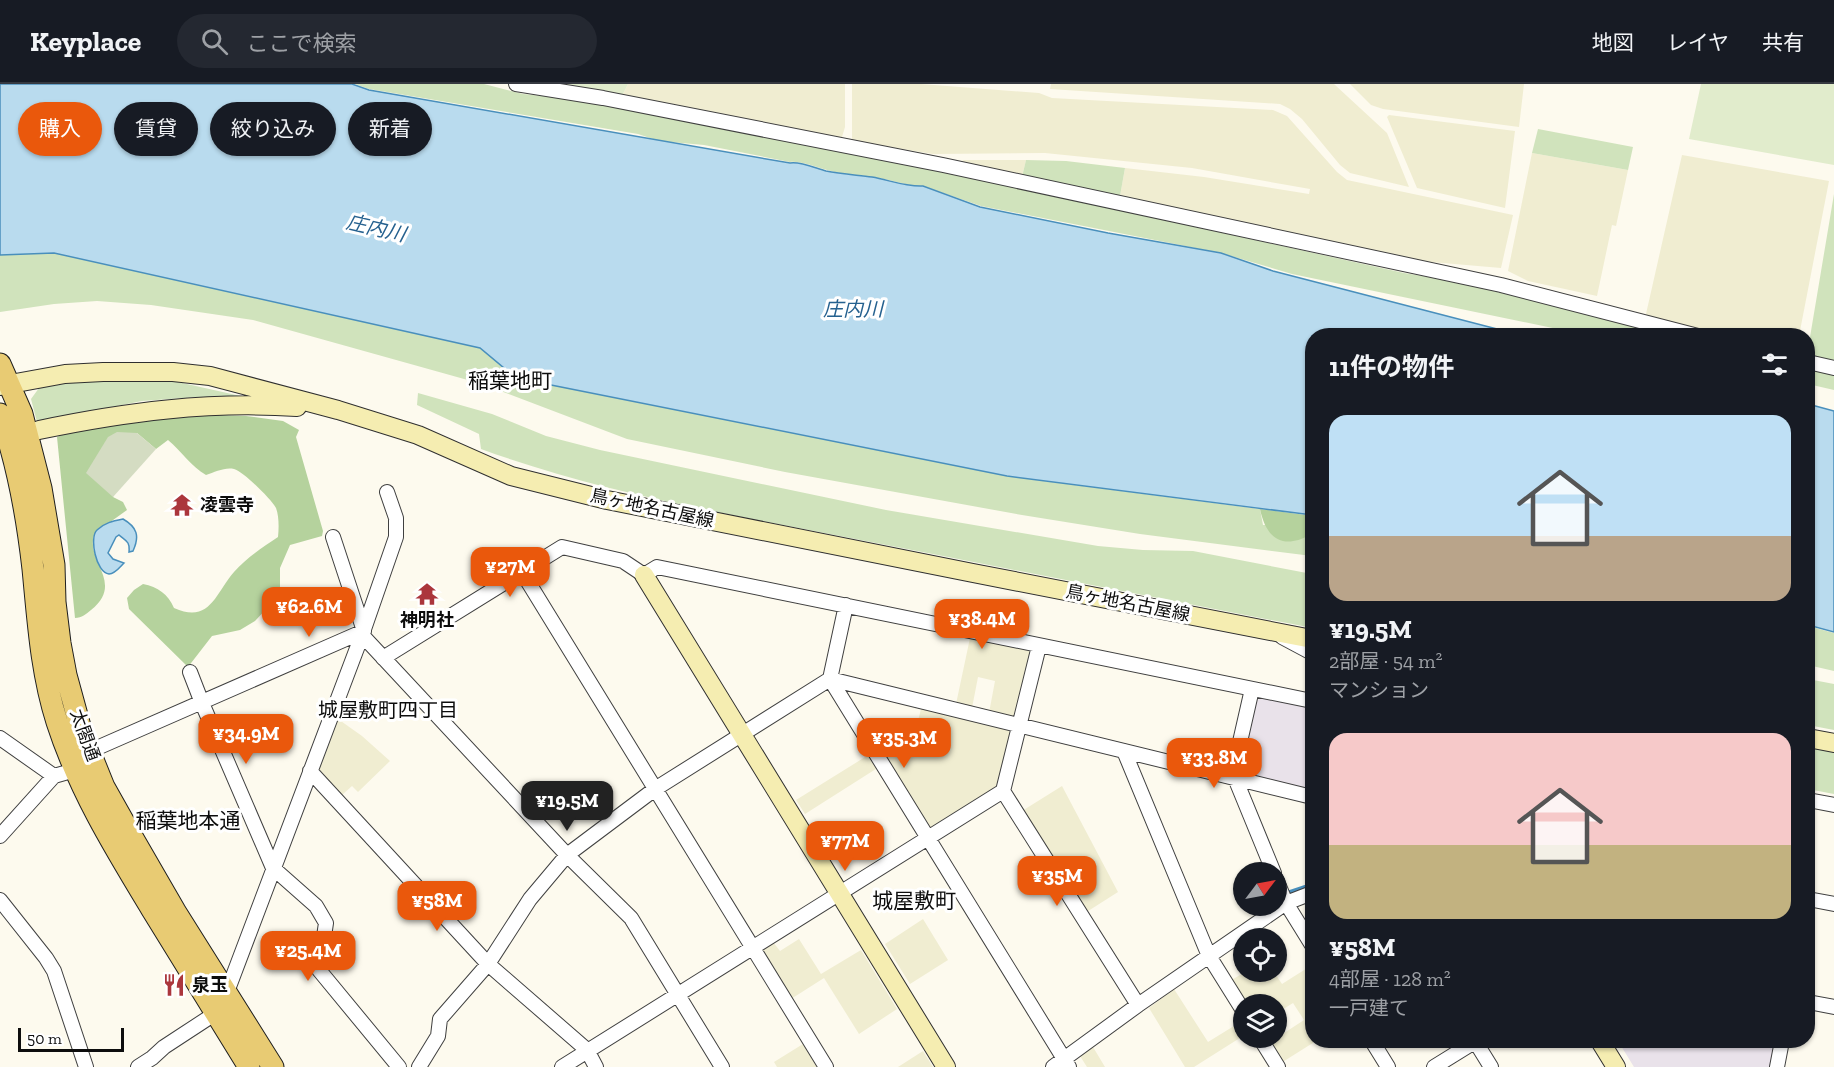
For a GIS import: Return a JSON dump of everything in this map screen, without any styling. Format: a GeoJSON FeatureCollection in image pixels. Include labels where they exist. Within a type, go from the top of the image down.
{"type":"FeatureCollection","features":[{"type":"Feature","properties":{"kind":"main road","name":"太閤通"},"geometry":{"type":"LineString","coordinates":[[0,364],[4,385],[22,414],[41,488],[54,565],[55,602],[60,643],[74,709],[104,788],[176,911],[273,1067]]}},
{"type":"Feature","properties":{"kind":"main road","name":"鳥ヶ地名古屋線"},"geometry":{"type":"LineString","coordinates":[[4,385],[65,374],[138,371],[210,376],[338,410],[418,435],[511,476],[607,500],[1305,637]]}},
{"type":"Feature","properties":{"kind":"main road"},"geometry":{"type":"LineString","coordinates":[[39,430],[101,417],[208,405],[263,405],[338,410]]}},
{"type":"Feature","properties":{"kind":"main road","name":"太閤通"},"geometry":{"type":"LineString","coordinates":[[0,414],[23,494],[40,647],[46,676],[57,720],[75,770],[102,827],[249,1067]]}},
{"type":"Feature","properties":{"kind":"main road"},"geometry":{"type":"LineString","coordinates":[[644,575],[946,1067]]}},
{"type":"Feature","properties":{"kind":"main road"},"geometry":{"type":"LineString","coordinates":[[1815,740],[1834,744]]}},
{"type":"Feature","properties":{"kind":"main road"},"geometry":{"type":"LineString","coordinates":[[1604,1048],[1616,1067]]}},
{"type":"Feature","properties":{"kind":"street"},"geometry":{"type":"LineString","coordinates":[[516,84],[603,98],[943,165],[1501,285],[1667,328]]}},
{"type":"Feature","properties":{"kind":"street"},"geometry":{"type":"LineString","coordinates":[[1815,364],[1834,368]]}},
{"type":"Feature","properties":{"kind":"street"},"geometry":{"type":"LineString","coordinates":[[138,1067],[164,1047],[216,1014],[228,992],[363,633],[396,537],[396,518],[387,492]]}},
{"type":"Feature","properties":{"kind":"street"},"geometry":{"type":"LineString","coordinates":[[333,537],[363,633],[383,658],[567,855],[632,918],[722,1067]]}},
{"type":"Feature","properties":{"kind":"street"},"geometry":{"type":"LineString","coordinates":[[383,658],[562,547],[623,561],[644,575],[657,567],[1305,700]]}},
{"type":"Feature","properties":{"kind":"street"},"geometry":{"type":"LineString","coordinates":[[522,572],[826,1067]]}},
{"type":"Feature","properties":{"kind":"street"},"geometry":{"type":"LineString","coordinates":[[846,605],[830,679],[928,838],[1062,1064],[1138,1005],[1267,916]]}},
{"type":"Feature","properties":{"kind":"street"},"geometry":{"type":"LineString","coordinates":[[1266,629],[1305,648]]}},
{"type":"Feature","properties":{"kind":"street"},"geometry":{"type":"LineString","coordinates":[[90,751],[363,633]]}},
{"type":"Feature","properties":{"kind":"street"},"geometry":{"type":"LineString","coordinates":[[562,1067],[1003,791],[1039,646]]}},
{"type":"Feature","properties":{"kind":"street"},"geometry":{"type":"LineString","coordinates":[[190,672],[273,868],[316,906],[327,923],[319,970],[399,1067]]}},
{"type":"Feature","properties":{"kind":"street"},"geometry":{"type":"LineString","coordinates":[[419,1067],[438,1036],[440,1019],[488,964],[530,899],[567,855],[655,789],[830,679],[1305,795]]}},
{"type":"Feature","properties":{"kind":"street"},"geometry":{"type":"LineString","coordinates":[[1252,689],[1234,778],[1269,862]]}},
{"type":"Feature","properties":{"kind":"street"},"geometry":{"type":"LineString","coordinates":[[0,738],[54,776]]}},
{"type":"Feature","properties":{"kind":"street"},"geometry":{"type":"LineString","coordinates":[[1124,751],[1209,956],[1233,994]]}},
{"type":"Feature","properties":{"kind":"street"},"geometry":{"type":"LineString","coordinates":[[0,836],[54,776],[75,770]]}},
{"type":"Feature","properties":{"kind":"street"},"geometry":{"type":"LineString","coordinates":[[310,771],[488,964],[587,1050],[596,1067]]}},
{"type":"Feature","properties":{"kind":"street"},"geometry":{"type":"LineString","coordinates":[[1003,791],[1138,1005]]}},
{"type":"Feature","properties":{"kind":"street"},"geometry":{"type":"LineString","coordinates":[[1815,801],[1834,805]]}},
{"type":"Feature","properties":{"kind":"street"},"geometry":{"type":"LineString","coordinates":[[1287,903],[1305,896]]}},
{"type":"Feature","properties":{"kind":"street"},"geometry":{"type":"LineString","coordinates":[[0,900],[54,971],[86,1067]]}},
{"type":"Feature","properties":{"kind":"street"},"geometry":{"type":"LineString","coordinates":[[1815,901],[1834,904]]}},
{"type":"Feature","properties":{"kind":"street"},"geometry":{"type":"LineString","coordinates":[[1287,905],[1305,934]]}},
{"type":"Feature","properties":{"kind":"street"},"geometry":{"type":"LineString","coordinates":[[1815,1003],[1834,1007]]}},
{"type":"Feature","properties":{"kind":"street"},"geometry":{"type":"LineString","coordinates":[[1266,1048],[1278,1067]]}},
{"type":"Feature","properties":{"kind":"street"},"geometry":{"type":"LineString","coordinates":[[1376,1048],[1388,1067]]}},
{"type":"Feature","properties":{"kind":"street"},"geometry":{"type":"LineString","coordinates":[[1434,1067],[1464,1048]]}},
{"type":"Feature","properties":{"kind":"street"},"geometry":{"type":"LineString","coordinates":[[1479,1048],[1491,1067]]}},
{"type":"Feature","properties":{"kind":"street"},"geometry":{"type":"LineString","coordinates":[[1777,1067],[1781,1048]]}},
{"type":"Feature","properties":{"kind":"shaded area"},"geometry":{"type":"Polygon","coordinates":[[[628,84],[845,84],[845,127],[842,137],[837,140],[621,98],[628,84]]]}},
{"type":"Feature","properties":{"kind":"shaded area"},"geometry":{"type":"Polygon","coordinates":[[[852,84],[921,84],[1039,93],[1052,98],[1273,110],[1287,116],[1337,172],[1347,180],[1513,215],[1501,268],[1408,260],[1120,196],[1125,168],[1204,177],[1309,194],[1310,189],[1192,168],[1045,153],[933,154],[852,141],[852,84]]]}},
{"type":"Feature","properties":{"kind":"shaded area"},"geometry":{"type":"Polygon","coordinates":[[[1051,84],[1334,84],[1387,133],[1409,187],[1350,173],[1340,165],[1302,119],[1280,104],[1050,89],[1051,84]]]}},
{"type":"Feature","properties":{"kind":"shaded area"},"geometry":{"type":"Polygon","coordinates":[[[1350,84],[1524,84],[1519,127],[1383,109],[1371,105],[1350,84]]]}},
{"type":"Feature","properties":{"kind":"shaded area"},"geometry":{"type":"Polygon","coordinates":[[[1389,115],[1515,131],[1505,208],[1417,188],[1387,117],[1389,115]]]}},
{"type":"Feature","properties":{"kind":"shaded area"},"geometry":{"type":"Polygon","coordinates":[[[1532,153],[1628,170],[1616,226],[1612,225],[1597,296],[1528,281],[1508,271],[1532,153]]]}},
{"type":"Feature","properties":{"kind":"shaded area"},"geometry":{"type":"Polygon","coordinates":[[[1682,155],[1829,181],[1801,328],[1693,328],[1649,318],[1646,314],[1682,155]]]}},
{"type":"Feature","properties":{"kind":"shaded area"},"geometry":{"type":"Polygon","coordinates":[[[964,160],[1026,160],[1022,177],[959,162],[964,160]]]}},
{"type":"Feature","properties":{"kind":"shaded area"},"geometry":{"type":"Polygon","coordinates":[[[970,638],[1031,651],[1018,715],[1013,718],[989,713],[995,681],[978,677],[972,708],[956,704],[970,638]]]}},
{"type":"Feature","properties":{"kind":"shaded area"},"geometry":{"type":"Polygon","coordinates":[[[1262,697],[1305,706],[1305,789],[1243,774],[1239,768],[1255,702],[1262,697]]]}},
{"type":"Feature","properties":{"kind":"shaded area"},"geometry":{"type":"Polygon","coordinates":[[[921,709],[1007,729],[1012,735],[999,789],[931,831],[883,753],[915,733],[921,709]]]}},
{"type":"Feature","properties":{"kind":"shaded area"},"geometry":{"type":"Polygon","coordinates":[[[338,719],[362,736],[390,761],[358,792],[352,786],[341,796],[321,776],[317,764],[338,719]]]}},
{"type":"Feature","properties":{"kind":"shaded area"},"geometry":{"type":"Polygon","coordinates":[[[870,754],[879,767],[805,814],[796,800],[870,754]]]}},
{"type":"Feature","properties":{"kind":"shaded area"},"geometry":{"type":"Polygon","coordinates":[[[1062,786],[1118,892],[1085,913],[1022,811],[1062,786]]]}},
{"type":"Feature","properties":{"kind":"shaded area"},"geometry":{"type":"Polygon","coordinates":[[[923,919],[948,960],[910,984],[885,944],[923,919]]]}},
{"type":"Feature","properties":{"kind":"shaded area"},"geometry":{"type":"Polygon","coordinates":[[[799,939],[821,974],[861,950],[897,1009],[859,1034],[824,978],[791,999],[763,954],[763,949],[773,942],[780,951],[799,939]]]}},
{"type":"Feature","properties":{"kind":"shaded area"},"geometry":{"type":"Polygon","coordinates":[[[1305,969],[1305,1048],[1281,1063],[1272,1048],[1287,1048],[1287,1031],[1304,1020],[1293,1003],[1287,1007],[1287,994],[1238,994],[1230,981],[1233,979],[1233,982],[1281,982],[1282,984],[1287,982],[1305,969]]]}},
{"type":"Feature","properties":{"kind":"shaded area"},"geometry":{"type":"Polygon","coordinates":[[[1174,989],[1208,1042],[1233,1027],[1233,1042],[1194,1067],[1185,1067],[1149,1008],[1174,989]]]}},
{"type":"Feature","properties":{"kind":"shaded area"},"geometry":{"type":"Polygon","coordinates":[[[803,1044],[818,1067],[777,1067],[774,1062],[803,1044]]]}},
{"type":"Feature","properties":{"kind":"shaded area"},"geometry":{"type":"Polygon","coordinates":[[[1093,1047],[1105,1067],[1087,1067],[1080,1056],[1093,1047]]]}},
{"type":"Feature","properties":{"kind":"shaded area"},"geometry":{"type":"Polygon","coordinates":[[[1622,1048],[1774,1048],[1770,1067],[1634,1067],[1622,1048]]]}},
{"type":"Feature","properties":{"kind":"shaded area"},"geometry":{"type":"Polygon","coordinates":[[[923,1051],[933,1067],[898,1067],[923,1051]]]}},
{"type":"Feature","properties":{"kind":"green space"},"geometry":{"type":"Polygon","coordinates":[[[355,84],[484,84],[523,94],[592,101],[925,167],[1404,273],[1453,281],[1644,328],[1552,328],[1292,274],[1221,253],[981,206],[923,186],[840,173],[704,145],[659,141],[638,134],[369,89],[355,84]]]}},
{"type":"Feature","properties":{"kind":"green space"},"geometry":{"type":"Polygon","coordinates":[[[536,84],[628,84],[621,98],[536,84]]]}},
{"type":"Feature","properties":{"kind":"green space"},"geometry":{"type":"Polygon","coordinates":[[[1701,84],[1834,84],[1834,165],[1689,139],[1701,84]]]}},
{"type":"Feature","properties":{"kind":"green space"},"geometry":{"type":"Polygon","coordinates":[[[1538,129],[1633,147],[1628,170],[1532,153],[1538,129]]]}},
{"type":"Feature","properties":{"kind":"green space"},"geometry":{"type":"Polygon","coordinates":[[[1026,160],[1066,161],[1125,168],[1120,196],[1022,177],[1026,160]]]}},
{"type":"Feature","properties":{"kind":"green space"},"geometry":{"type":"Polygon","coordinates":[[[1834,194],[1834,365],[1815,360],[1815,328],[1812,328],[1834,194]]]}},
{"type":"Feature","properties":{"kind":"green space"},"geometry":{"type":"Polygon","coordinates":[[[54,253],[480,348],[516,378],[1007,476],[1260,509],[1263,525],[1305,525],[1305,555],[1140,534],[1022,515],[785,472],[627,439],[482,384],[253,320],[151,305],[97,301],[54,304],[0,312],[0,255],[54,253]]]}},
{"type":"Feature","properties":{"kind":"green space"},"geometry":{"type":"Polygon","coordinates":[[[1815,369],[1834,374],[1834,390],[1815,386],[1815,369]]]}},
{"type":"Feature","properties":{"kind":"green space"},"geometry":{"type":"Polygon","coordinates":[[[131,379],[178,382],[245,397],[198,397],[142,401],[37,422],[31,399],[39,388],[76,382],[131,379]]]}},
{"type":"Feature","properties":{"kind":"green space"},"geometry":{"type":"Polygon","coordinates":[[[418,393],[492,414],[546,436],[600,450],[886,510],[1098,546],[1193,551],[1305,573],[1305,627],[710,511],[617,490],[481,449],[479,434],[417,405],[418,393]]]}},
{"type":"Feature","properties":{"kind":"green space"},"geometry":{"type":"Polygon","coordinates":[[[191,414],[246,416],[283,421],[299,430],[296,437],[323,531],[322,536],[290,545],[280,568],[280,592],[255,621],[240,630],[212,636],[188,667],[129,609],[127,598],[143,584],[162,592],[174,608],[186,612],[204,609],[239,567],[278,537],[276,508],[257,486],[238,471],[227,469],[206,475],[168,440],[156,449],[137,433],[113,497],[123,502],[127,510],[95,533],[94,552],[102,571],[105,590],[101,600],[91,610],[82,617],[75,618],[57,437],[71,431],[191,414]]]}},
{"type":"Feature","properties":{"kind":"green space"},"geometry":{"type":"Polygon","coordinates":[[[117,432],[137,433],[156,449],[113,497],[86,473],[108,437],[117,432]]]}},
{"type":"Feature","properties":{"kind":"green space"},"geometry":{"type":"Polygon","coordinates":[[[1260,509],[1305,515],[1305,537],[1291,541],[1277,539],[1266,527],[1260,509]]]}},
{"type":"Feature","properties":{"kind":"green space"},"geometry":{"type":"Polygon","coordinates":[[[1815,628],[1834,633],[1834,671],[1815,667],[1815,628]]]}},
{"type":"Feature","properties":{"kind":"green space"},"geometry":{"type":"Polygon","coordinates":[[[1815,680],[1834,684],[1834,730],[1815,726],[1815,680]]]}},
{"type":"Feature","properties":{"kind":"green space"},"geometry":{"type":"Polygon","coordinates":[[[1815,748],[1834,752],[1834,794],[1815,790],[1815,748]]]}},
{"type":"Feature","properties":{"kind":"water","name":"庄内川"},"geometry":{"type":"Polygon","coordinates":[[[0,84],[352,84],[369,90],[923,186],[980,207],[1221,253],[1273,271],[1493,328],[1305,328],[1305,514],[1007,476],[516,378],[480,348],[54,253],[0,255],[0,84]]]}},
{"type":"Feature","properties":{"kind":"water"},"geometry":{"type":"Polygon","coordinates":[[[1815,406],[1834,411],[1834,632],[1815,627],[1815,406]]]}},
{"type":"Feature","properties":{"kind":"water"},"geometry":{"type":"Polygon","coordinates":[[[123,519],[136,532],[135,546],[133,551],[129,552],[127,542],[119,535],[116,537],[108,553],[113,559],[124,563],[115,572],[109,574],[104,572],[97,561],[94,547],[95,534],[106,524],[123,519]]]}},
{"type":"Feature","properties":{"kind":"waterway"},"geometry":{"type":"LineString","coordinates":[[1288,893],[1305,887]]}},
{"type":"Feature","properties":{"kind":"place","name":"凌雲寺"},"geometry":{"type":"Point","coordinates":[182,505]}},
{"type":"Feature","properties":{"kind":"place","name":"神明社"},"geometry":{"type":"Point","coordinates":[427,594]}},
{"type":"Feature","properties":{"kind":"place","name":"泉玉"},"geometry":{"type":"Point","coordinates":[174,985]}},
{"type":"Feature","properties":{"kind":"district","name":"稲葉地町"},"geometry":{"type":"Point","coordinates":[510,380]}},
{"type":"Feature","properties":{"kind":"district","name":"城屋敷町四丁目"},"geometry":{"type":"Point","coordinates":[388,710]}},
{"type":"Feature","properties":{"kind":"district","name":"稲葉地本通"},"geometry":{"type":"Point","coordinates":[188,820]}},
{"type":"Feature","properties":{"kind":"district","name":"城屋敷町"},"geometry":{"type":"Point","coordinates":[914,900]}}]}
